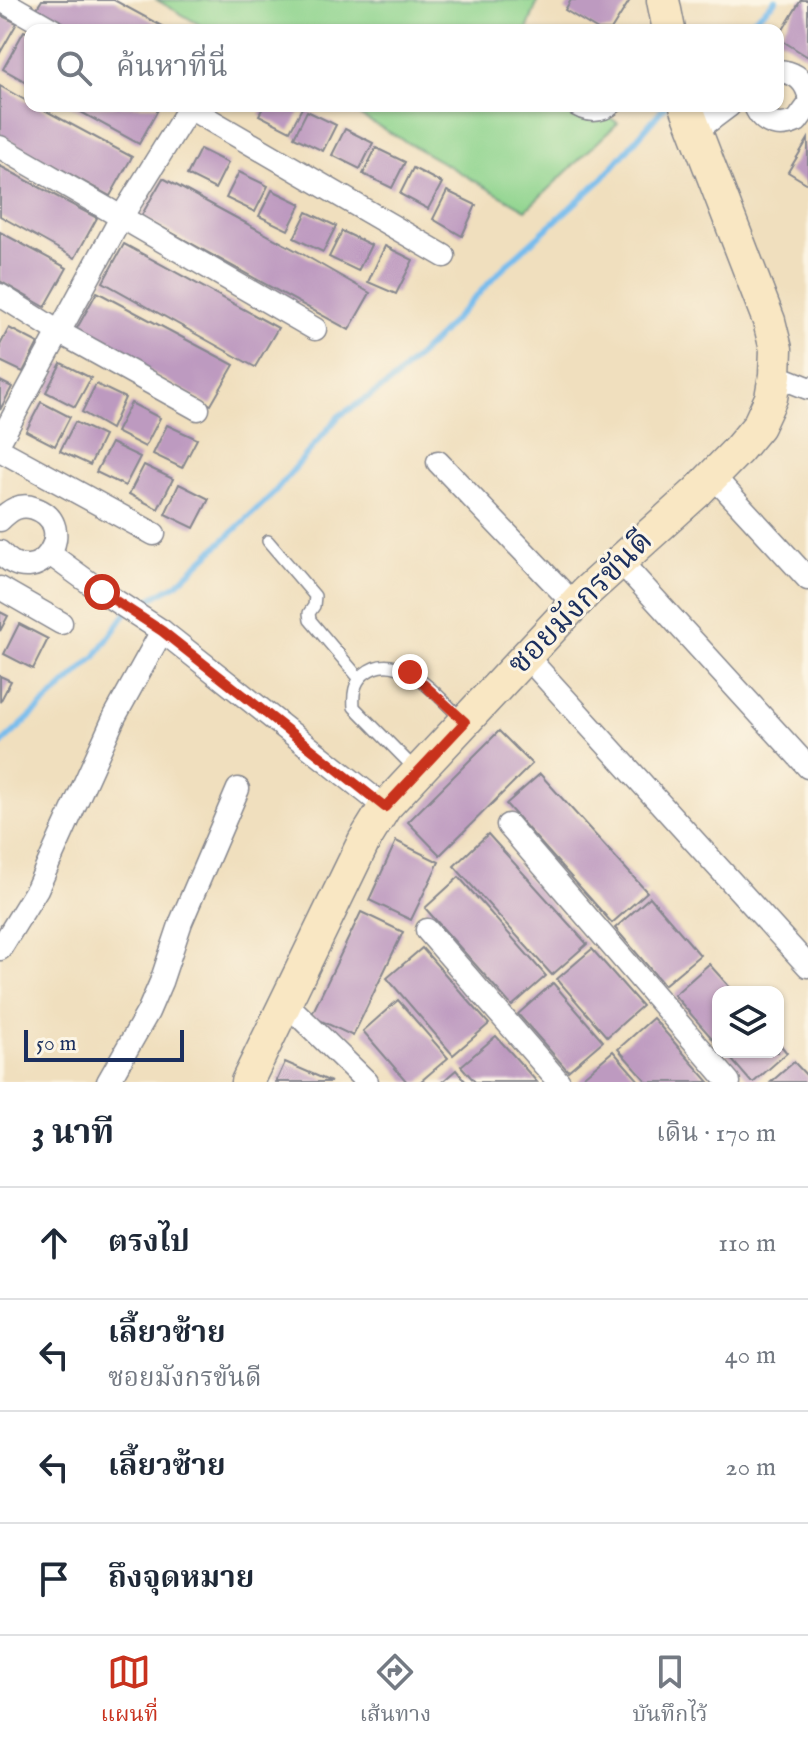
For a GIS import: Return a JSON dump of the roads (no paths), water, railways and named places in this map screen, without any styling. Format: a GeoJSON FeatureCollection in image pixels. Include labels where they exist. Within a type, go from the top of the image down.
{"type":"FeatureCollection","features":[{"type":"Feature","properties":{"kind":"street"},"geometry":{"type":"LineString","coordinates":[[1,0],[43,24]]}},
{"type":"Feature","properties":{"kind":"street"},"geometry":{"type":"LineString","coordinates":[[663,0],[668,24]]}},
{"type":"Feature","properties":{"kind":"street"},"geometry":{"type":"LineString","coordinates":[[784,72],[796,75],[808,90]]}},
{"type":"Feature","properties":{"kind":"street"},"geometry":{"type":"LineString","coordinates":[[759,112],[763,119],[780,126],[797,121],[808,106]]}},
{"type":"Feature","properties":{"kind":"street"},"geometry":{"type":"LineString","coordinates":[[0,441],[122,216],[184,112]]}},
{"type":"Feature","properties":{"kind":"street"},"geometry":{"type":"LineString","coordinates":[[196,112],[444,256]]}},
{"type":"Feature","properties":{"kind":"street","name":"ซอยมังกรขันดี"},"geometry":{"type":"LineString","coordinates":[[247,1082],[364,841],[385,807],[574,604],[713,476],[758,426],[771,398],[776,349],[769,321],[692,118]]}},
{"type":"Feature","properties":{"kind":"street"},"geometry":{"type":"LineString","coordinates":[[0,147],[315,329]]}},
{"type":"Feature","properties":{"kind":"street"},"geometry":{"type":"LineString","coordinates":[[0,295],[59,332],[198,409]]}},
{"type":"Feature","properties":{"kind":"street"},"geometry":{"type":"LineString","coordinates":[[775,375],[808,388]]}},
{"type":"Feature","properties":{"kind":"street"},"geometry":{"type":"LineString","coordinates":[[0,450],[154,534]]}},
{"type":"Feature","properties":{"kind":"street"},"geometry":{"type":"LineString","coordinates":[[438,462],[574,604]]}},
{"type":"Feature","properties":{"kind":"street"},"geometry":{"type":"LineString","coordinates":[[713,476],[808,579]]}},
{"type":"Feature","properties":{"kind":"street"},"geometry":{"type":"LineString","coordinates":[[0,552],[8,561],[23,567],[38,564],[50,554],[56,539],[53,523],[43,511],[28,506],[4,510]]}},
{"type":"Feature","properties":{"kind":"street"},"geometry":{"type":"LineString","coordinates":[[50,554],[154,626],[385,807]]}},
{"type":"Feature","properties":{"kind":"street"},"geometry":{"type":"LineString","coordinates":[[620,561],[808,767]]}},
{"type":"Feature","properties":{"kind":"street"},"geometry":{"type":"LineString","coordinates":[[0,588],[61,623]]}},
{"type":"Feature","properties":{"kind":"street"},"geometry":{"type":"LineString","coordinates":[[0,949],[37,889],[154,626]]}},
{"type":"Feature","properties":{"kind":"street"},"geometry":{"type":"LineString","coordinates":[[526,656],[808,966]]}},
{"type":"Feature","properties":{"kind":"street"},"geometry":{"type":"LineString","coordinates":[[108,1082],[148,1012],[185,911],[238,789]]}},
{"type":"Feature","properties":{"kind":"street"},"geometry":{"type":"LineString","coordinates":[[508,825],[729,1082]]}},
{"type":"Feature","properties":{"kind":"street"},"geometry":{"type":"LineString","coordinates":[[427,930],[559,1082]]}},
{"type":"Feature","properties":{"kind":"street"},"geometry":{"type":"LineString","coordinates":[[286,1003],[367,1082]]}},
{"type":"Feature","properties":{"kind":"lane"},"geometry":{"type":"LineString","coordinates":[[580,112],[598,116],[606,112]]}},
{"type":"Feature","properties":{"kind":"lane"},"geometry":{"type":"LineString","coordinates":[[268,541],[315,596],[309,613],[310,620],[359,678]]}},
{"type":"Feature","properties":{"kind":"lane"},"geometry":{"type":"LineString","coordinates":[[418,772],[354,707],[353,693],[359,678],[369,669],[389,665],[402,667],[465,722]]}},
{"type":"Feature","properties":{"kind":"waterway"},"geometry":{"type":"LineString","coordinates":[[749,24],[776,0]]}},
{"type":"Feature","properties":{"kind":"waterway"},"geometry":{"type":"LineString","coordinates":[[136,607],[177,584],[273,494],[339,416],[390,383],[505,266],[603,178],[660,112]]}},
{"type":"Feature","properties":{"kind":"waterway"},"geometry":{"type":"LineString","coordinates":[[0,745],[95,657],[126,613]]}}]}
